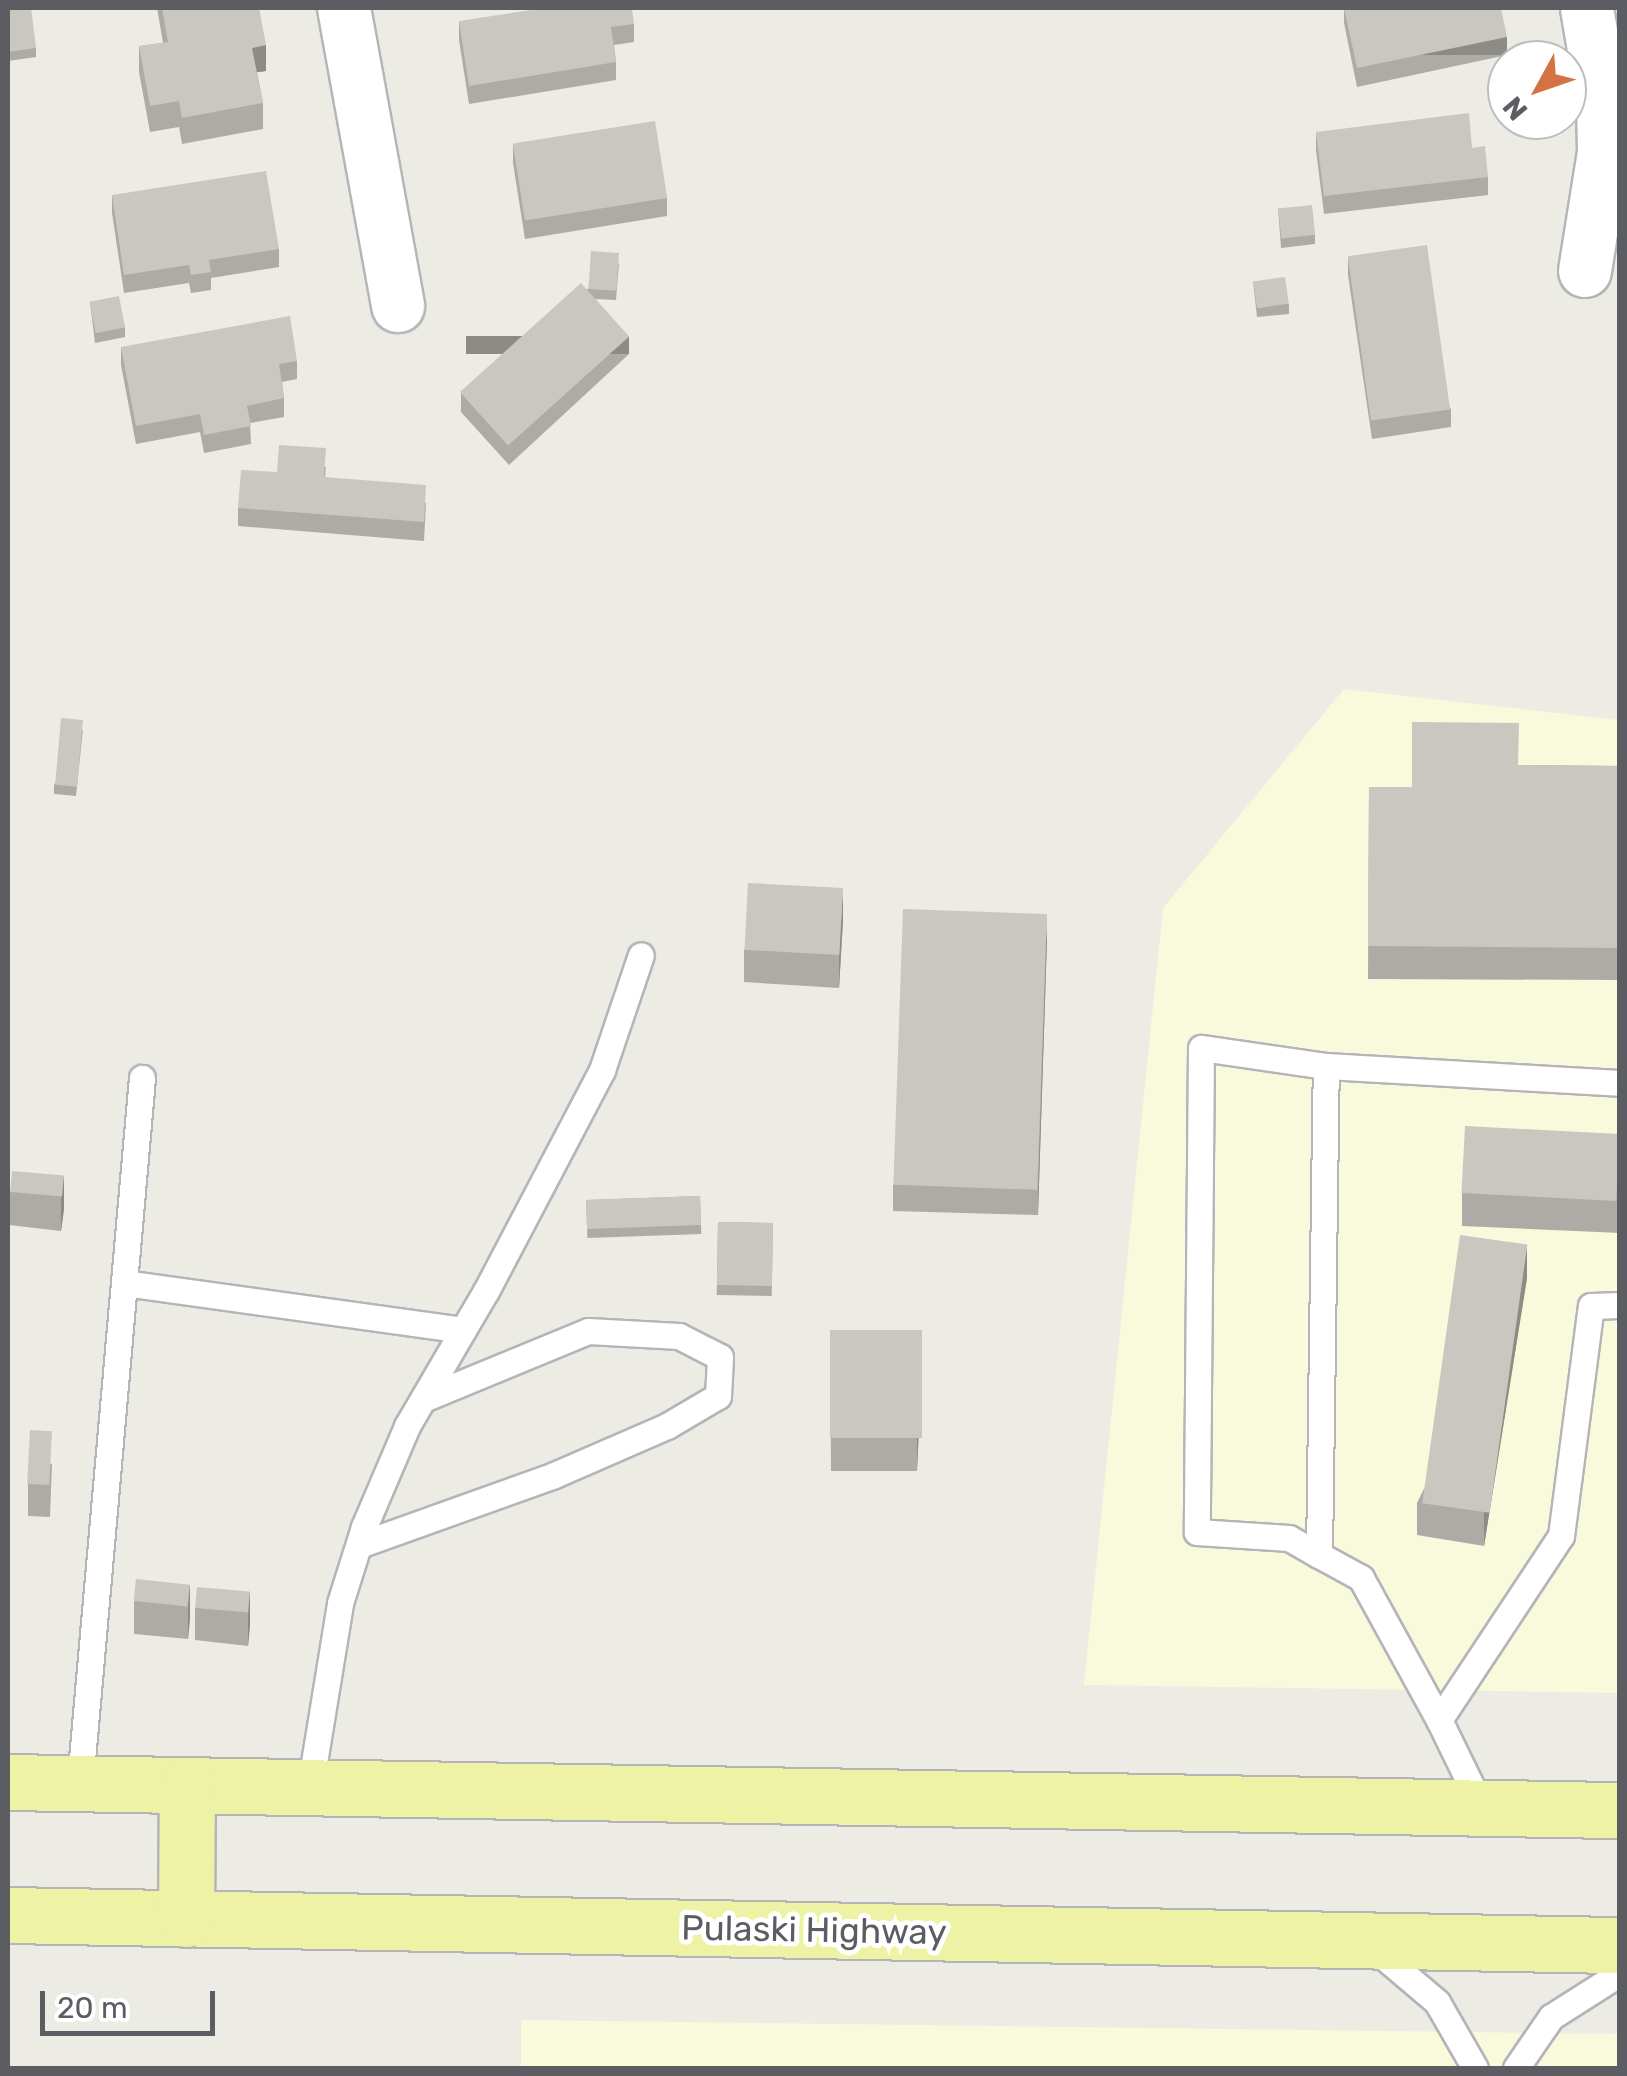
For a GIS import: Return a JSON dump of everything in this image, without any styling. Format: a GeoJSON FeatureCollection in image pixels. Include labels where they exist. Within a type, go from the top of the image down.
{"type":"FeatureCollection","features":[{"type":"Feature","properties":{"kind":"highway"},"geometry":{"type":"LineString","coordinates":[[8,1782],[1620,1810]]}},
{"type":"Feature","properties":{"kind":"highway"},"geometry":{"type":"LineString","coordinates":[[186,1919],[187,1785]]}},
{"type":"Feature","properties":{"kind":"highway","name":"Pulaski Highway"},"geometry":{"type":"LineString","coordinates":[[8,1916],[1620,1944]]}},
{"type":"Feature","properties":{"kind":"street"},"geometry":{"type":"LineString","coordinates":[[344,8],[398,306]]}},
{"type":"Feature","properties":{"kind":"street"},"geometry":{"type":"LineString","coordinates":[[1585,271],[1604,153],[1603,102],[1587,8]]}},
{"type":"Feature","properties":{"kind":"lane"},"geometry":{"type":"LineString","coordinates":[[310,1787],[340,1603],[358,1545],[406,1426],[463,1330],[602,1070],[641,956]]}},
{"type":"Feature","properties":{"kind":"lane"},"geometry":{"type":"LineString","coordinates":[[1482,1808],[1361,1578],[1289,1538],[1198,1532],[1201,1048],[1326,1066],[1620,1083]]}},
{"type":"Feature","properties":{"kind":"lane"},"geometry":{"type":"LineString","coordinates":[[1319,1555],[1326,1066]]}},
{"type":"Feature","properties":{"kind":"lane"},"geometry":{"type":"LineString","coordinates":[[80,1782],[142,1078]]}},
{"type":"Feature","properties":{"kind":"lane"},"geometry":{"type":"LineString","coordinates":[[125,1283],[463,1330]]}},
{"type":"Feature","properties":{"kind":"lane"},"geometry":{"type":"LineString","coordinates":[[1438,1720],[1562,1536],[1591,1306],[1620,1305]]}},
{"type":"Feature","properties":{"kind":"lane"},"geometry":{"type":"LineString","coordinates":[[358,1545],[552,1476],[667,1426],[718,1396],[720,1357],[679,1336],[588,1332],[423,1399]]}},
{"type":"Feature","properties":{"kind":"lane"},"geometry":{"type":"LineString","coordinates":[[1363,1940],[1437,2002],[1475,2068]]}},
{"type":"Feature","properties":{"kind":"lane"},"geometry":{"type":"LineString","coordinates":[[1516,2068],[1552,2017],[1620,1973]]}},
{"type":"Feature","properties":{"kind":"shaded area"},"geometry":{"type":"Polygon","coordinates":[[[1344,689],[1619,720],[1619,1693],[1084,1685],[1163,908],[1344,689]]]}},
{"type":"Feature","properties":{"kind":"shaded area"},"geometry":{"type":"Polygon","coordinates":[[[521,2020],[1620,2034],[1619,2068],[521,2068],[521,2020]]]}},
{"type":"Feature","properties":{"kind":"building"},"geometry":{"type":"Polygon","coordinates":[[[8,8],[31,8],[36,48],[8,52],[8,8]]]}},
{"type":"Feature","properties":{"kind":"building"},"geometry":{"type":"Polygon","coordinates":[[[162,8],[259,8],[266,45],[252,48],[263,103],[182,118],[179,101],[150,106],[139,46],[168,42],[162,8]]]}},
{"type":"Feature","properties":{"kind":"building"},"geometry":{"type":"Polygon","coordinates":[[[544,8],[632,8],[634,24],[611,27],[616,62],[469,86],[459,21],[544,8]]]}},
{"type":"Feature","properties":{"kind":"building"},"geometry":{"type":"Polygon","coordinates":[[[1344,8],[1501,8],[1507,37],[1357,68],[1344,8]]]}},
{"type":"Feature","properties":{"kind":"building"},"geometry":{"type":"Polygon","coordinates":[[[1469,113],[1472,148],[1485,146],[1488,177],[1324,196],[1316,132],[1469,113]]]}},
{"type":"Feature","properties":{"kind":"building"},"geometry":{"type":"Polygon","coordinates":[[[655,121],[667,198],[525,221],[513,144],[655,121]]]}},
{"type":"Feature","properties":{"kind":"building"},"geometry":{"type":"Polygon","coordinates":[[[266,171],[279,249],[209,260],[211,272],[191,275],[189,265],[124,275],[112,195],[266,171]]]}},
{"type":"Feature","properties":{"kind":"building"},"geometry":{"type":"Polygon","coordinates":[[[1312,205],[1315,235],[1281,238],[1278,209],[1312,205]]]}},
{"type":"Feature","properties":{"kind":"building"},"geometry":{"type":"Polygon","coordinates":[[[1427,245],[1450,409],[1371,421],[1348,256],[1427,245]]]}},
{"type":"Feature","properties":{"kind":"building"},"geometry":{"type":"Polygon","coordinates":[[[591,251],[619,253],[616,291],[588,289],[591,251]]]}},
{"type":"Feature","properties":{"kind":"building"},"geometry":{"type":"Polygon","coordinates":[[[1285,277],[1289,304],[1257,308],[1253,281],[1285,277]]]}},
{"type":"Feature","properties":{"kind":"building"},"geometry":{"type":"Polygon","coordinates":[[[581,283],[629,337],[508,446],[460,392],[581,283]]]}},
{"type":"Feature","properties":{"kind":"building"},"geometry":{"type":"Polygon","coordinates":[[[119,296],[125,327],[96,333],[90,302],[119,296]]]}},
{"type":"Feature","properties":{"kind":"building"},"geometry":{"type":"Polygon","coordinates":[[[290,316],[297,361],[279,364],[284,398],[247,406],[251,426],[204,435],[200,414],[136,426],[121,347],[290,316]]]}},
{"type":"Feature","properties":{"kind":"building"},"geometry":{"type":"Polygon","coordinates":[[[279,445],[326,448],[324,477],[426,485],[424,522],[238,508],[241,470],[277,472],[279,445]]]}},
{"type":"Feature","properties":{"kind":"building"},"geometry":{"type":"Polygon","coordinates":[[[61,718],[83,720],[77,787],[55,785],[61,718]]]}},
{"type":"Feature","properties":{"kind":"building"},"geometry":{"type":"Polygon","coordinates":[[[1412,722],[1519,723],[1518,765],[1620,766],[1620,948],[1368,946],[1369,787],[1412,787],[1412,722]]]}},
{"type":"Feature","properties":{"kind":"building"},"geometry":{"type":"Polygon","coordinates":[[[748,883],[843,888],[839,955],[744,950],[748,883]]]}},
{"type":"Feature","properties":{"kind":"building"},"geometry":{"type":"Polygon","coordinates":[[[903,909],[1047,914],[1037,1190],[893,1185],[903,909]]]}},
{"type":"Feature","properties":{"kind":"building"},"geometry":{"type":"Polygon","coordinates":[[[1465,1126],[1620,1134],[1616,1201],[1461,1193],[1465,1126]]]}},
{"type":"Feature","properties":{"kind":"building"},"geometry":{"type":"Polygon","coordinates":[[[12,1171],[64,1176],[62,1196],[10,1192],[12,1171]]]}},
{"type":"Feature","properties":{"kind":"building"},"geometry":{"type":"Polygon","coordinates":[[[700,1196],[701,1225],[587,1229],[586,1200],[700,1196]]]}},
{"type":"Feature","properties":{"kind":"building"},"geometry":{"type":"Polygon","coordinates":[[[718,1222],[773,1223],[772,1286],[717,1285],[718,1222]]]}},
{"type":"Feature","properties":{"kind":"building"},"geometry":{"type":"Polygon","coordinates":[[[1460,1235],[1527,1244],[1490,1513],[1422,1503],[1460,1235]]]}},
{"type":"Feature","properties":{"kind":"building"},"geometry":{"type":"Polygon","coordinates":[[[830,1330],[922,1330],[922,1438],[830,1438],[830,1330]]]}},
{"type":"Feature","properties":{"kind":"building"},"geometry":{"type":"Polygon","coordinates":[[[30,1430],[52,1431],[49,1485],[27,1484],[30,1430]]]}},
{"type":"Feature","properties":{"kind":"building"},"geometry":{"type":"Polygon","coordinates":[[[136,1579],[190,1585],[187,1607],[134,1601],[136,1579]]]}},
{"type":"Feature","properties":{"kind":"building"},"geometry":{"type":"Polygon","coordinates":[[[197,1587],[250,1592],[248,1613],[195,1608],[197,1587]]]}}]}
